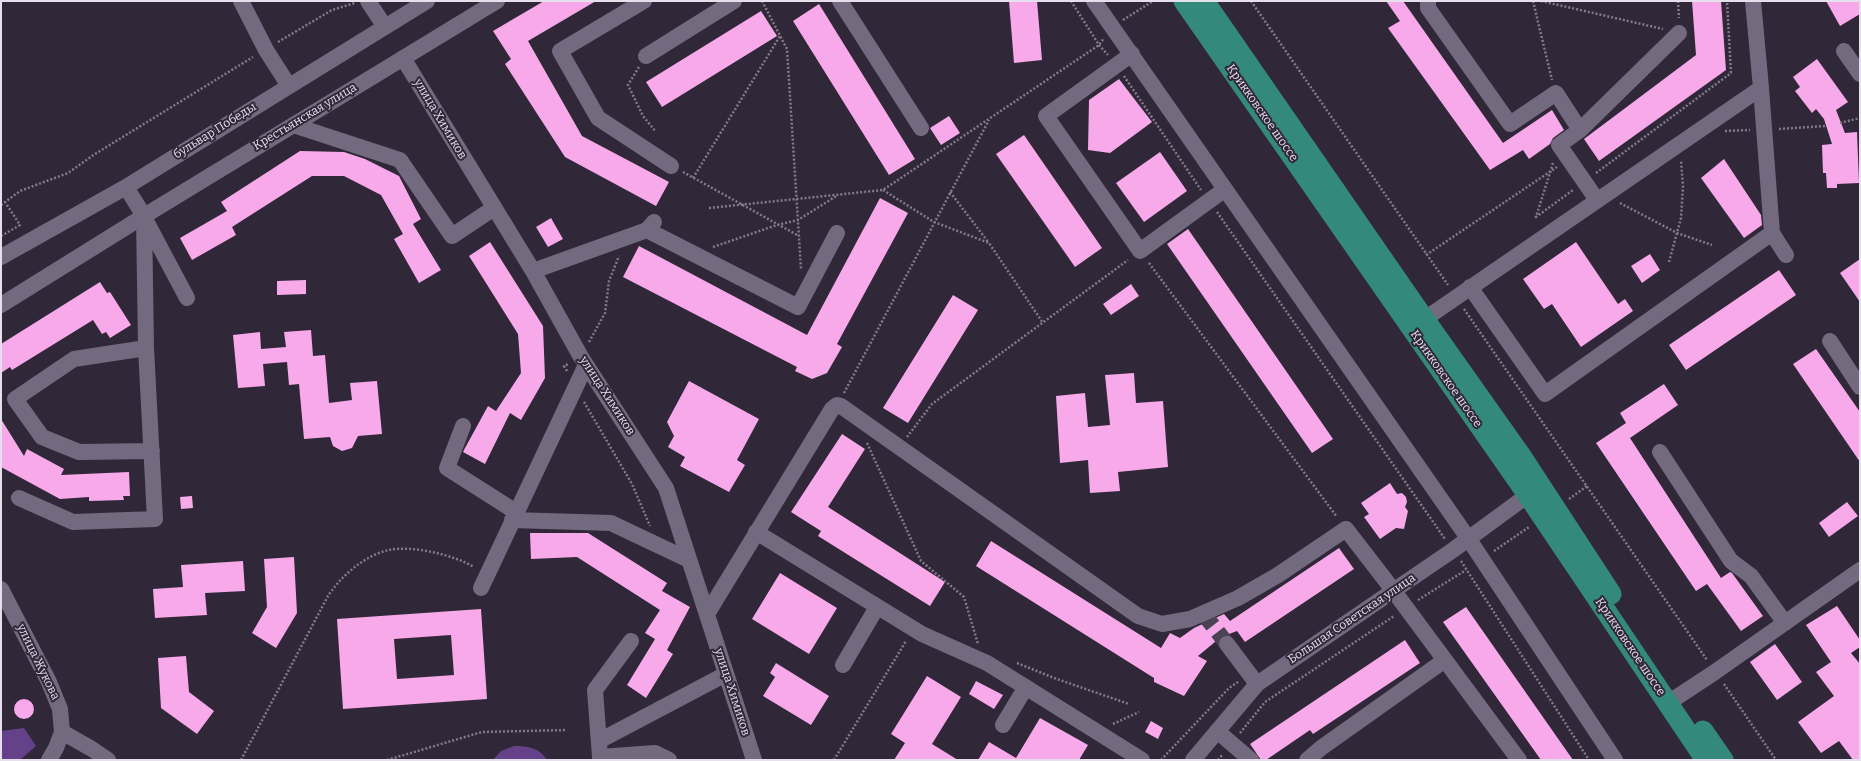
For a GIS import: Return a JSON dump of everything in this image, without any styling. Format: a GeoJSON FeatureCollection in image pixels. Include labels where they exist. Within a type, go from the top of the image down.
{"type":"FeatureCollection","features":[{"type":"Feature","properties":{"kind":"main road","name":"Крикковское шоссе"},"geometry":{"type":"LineString","coordinates":[[1200,5],[1417,324],[1542,518],[1674,699],[1706,760]]}},
{"type":"Feature","properties":{"kind":"main road"},"geometry":{"type":"LineString","coordinates":[[1417,324],[1521,456],[1674,699],[1723,760]]}},
{"type":"Feature","properties":{"kind":"street"},"geometry":{"type":"LineString","coordinates":[[241,1],[266,50],[289,86]]}},
{"type":"Feature","properties":{"kind":"street","name":"бульвар Победы"},"geometry":{"type":"LineString","coordinates":[[1,257],[126,187],[427,1]]}},
{"type":"Feature","properties":{"kind":"street","name":"Крестьянская улица"},"geometry":{"type":"LineString","coordinates":[[1,305],[497,1]]}},
{"type":"Feature","properties":{"kind":"street"},"geometry":{"type":"LineString","coordinates":[[644,1],[560,51],[598,118],[674,168]]}},
{"type":"Feature","properties":{"kind":"street"},"geometry":{"type":"LineString","coordinates":[[646,56],[734,1]]}},
{"type":"Feature","properties":{"kind":"street"},"geometry":{"type":"LineString","coordinates":[[840,1],[921,128]]}},
{"type":"Feature","properties":{"kind":"street"},"geometry":{"type":"LineString","coordinates":[[1094,1],[1132,54],[1224,190],[1468,538],[1615,760]]}},
{"type":"Feature","properties":{"kind":"street"},"geometry":{"type":"LineString","coordinates":[[1428,1],[1428,8],[1510,124],[1556,93],[1580,130]]}},
{"type":"Feature","properties":{"kind":"street"},"geometry":{"type":"LineString","coordinates":[[1753,1],[1765,130],[1772,233],[1786,255]]}},
{"type":"Feature","properties":{"kind":"street"},"geometry":{"type":"LineString","coordinates":[[363,2],[385,27]]}},
{"type":"Feature","properties":{"kind":"street"},"geometry":{"type":"LineString","coordinates":[[1597,200],[1559,145],[1580,130],[1679,33]]}},
{"type":"Feature","properties":{"kind":"street"},"geometry":{"type":"LineString","coordinates":[[1844,51],[1860,74]]}},
{"type":"Feature","properties":{"kind":"street"},"geometry":{"type":"LineString","coordinates":[[1132,54],[1046,116],[1140,251],[1224,190]]}},
{"type":"Feature","properties":{"kind":"street","name":"улица Химиков"},"geometry":{"type":"LineString","coordinates":[[403,58],[532,271],[584,361],[666,488],[754,760]]}},
{"type":"Feature","properties":{"kind":"street"},"geometry":{"type":"LineString","coordinates":[[1417,324],[1761,88]]}},
{"type":"Feature","properties":{"kind":"street"},"geometry":{"type":"LineString","coordinates":[[293,125],[400,160],[452,236],[494,208]]}},
{"type":"Feature","properties":{"kind":"street"},"geometry":{"type":"LineString","coordinates":[[126,187],[144,216],[187,298]]}},
{"type":"Feature","properties":{"kind":"street"},"geometry":{"type":"LineString","coordinates":[[19,498],[73,522],[155,519],[146,348],[144,216]]}},
{"type":"Feature","properties":{"kind":"street"},"geometry":{"type":"LineString","coordinates":[[532,271],[650,226],[694,254],[798,307],[837,233]]}},
{"type":"Feature","properties":{"kind":"street"},"geometry":{"type":"LineString","coordinates":[[1470,287],[1545,394],[1772,233]]}},
{"type":"Feature","properties":{"kind":"street"},"geometry":{"type":"LineString","coordinates":[[1830,341],[1860,387]]}},
{"type":"Feature","properties":{"kind":"street"},"geometry":{"type":"LineString","coordinates":[[146,348],[74,359],[15,399],[42,437],[79,452],[152,451]]}},
{"type":"Feature","properties":{"kind":"street"},"geometry":{"type":"LineString","coordinates":[[484,582],[576,387],[584,361]]}},
{"type":"Feature","properties":{"kind":"street"},"geometry":{"type":"LineString","coordinates":[[707,614],[756,532],[832,410],[837,405],[855,415],[1138,616],[1162,624],[1190,619],[1238,598],[1278,575],[1346,529],[1519,760]]}},
{"type":"Feature","properties":{"kind":"street"},"geometry":{"type":"LineString","coordinates":[[463,426],[446,468],[514,516],[611,522],[689,560]]}},
{"type":"Feature","properties":{"kind":"street"},"geometry":{"type":"LineString","coordinates":[[1660,452],[1731,561],[1751,576],[1785,623]]}},
{"type":"Feature","properties":{"kind":"street","name":"Большая Советская улица"},"geometry":{"type":"LineString","coordinates":[[1193,760],[1257,684],[1453,550],[1528,495]]}},
{"type":"Feature","properties":{"kind":"street"},"geometry":{"type":"LineString","coordinates":[[756,532],[914,629],[987,663],[1098,731],[1124,755],[1142,760]]}},
{"type":"Feature","properties":{"kind":"street"},"geometry":{"type":"LineString","coordinates":[[1674,699],[1716,672],[1860,570]]}},
{"type":"Feature","properties":{"kind":"street","name":"улица Жукова"},"geometry":{"type":"LineString","coordinates":[[1,589],[49,682],[60,709],[62,732],[56,748],[49,760]]}},
{"type":"Feature","properties":{"kind":"street"},"geometry":{"type":"LineString","coordinates":[[843,665],[877,607]]}},
{"type":"Feature","properties":{"kind":"street"},"geometry":{"type":"LineString","coordinates":[[631,641],[595,690],[600,757],[655,753],[669,760]]}},
{"type":"Feature","properties":{"kind":"street"},"geometry":{"type":"LineString","coordinates":[[1227,644],[1257,684]]}},
{"type":"Feature","properties":{"kind":"street"},"geometry":{"type":"LineString","coordinates":[[1307,760],[1321,748],[1445,660]]}},
{"type":"Feature","properties":{"kind":"street"},"geometry":{"type":"LineString","coordinates":[[599,741],[726,674]]}},
{"type":"Feature","properties":{"kind":"street"},"geometry":{"type":"LineString","coordinates":[[1003,725],[1026,687]]}},
{"type":"Feature","properties":{"kind":"street"},"geometry":{"type":"LineString","coordinates":[[1217,731],[1251,760]]}},
{"type":"Feature","properties":{"kind":"street"},"geometry":{"type":"LineString","coordinates":[[62,732],[108,760]]}},
{"type":"Feature","properties":{"kind":"path"},"geometry":{"type":"LineString","coordinates":[[762,1],[787,49],[803,298]]}},
{"type":"Feature","properties":{"kind":"path"},"geometry":{"type":"LineString","coordinates":[[1071,1],[1099,45],[1116,65],[1209,201],[1467,570],[1590,760]]}},
{"type":"Feature","properties":{"kind":"path"},"geometry":{"type":"LineString","coordinates":[[709,208],[883,190],[1099,45],[1112,27],[1153,1]]}},
{"type":"Feature","properties":{"kind":"path"},"geometry":{"type":"LineString","coordinates":[[1251,1],[1776,760]]}},
{"type":"Feature","properties":{"kind":"path"},"geometry":{"type":"LineString","coordinates":[[1533,1],[1556,93]]}},
{"type":"Feature","properties":{"kind":"path"},"geometry":{"type":"LineString","coordinates":[[1541,1],[1679,33],[1678,1]]}},
{"type":"Feature","properties":{"kind":"path"},"geometry":{"type":"LineString","coordinates":[[1559,145],[1536,217],[1731,73],[1727,1]]}},
{"type":"Feature","properties":{"kind":"path"},"geometry":{"type":"LineString","coordinates":[[1,205],[20,191],[68,173],[95,154],[332,10],[363,2]]}},
{"type":"Feature","properties":{"kind":"path"},"geometry":{"type":"LineString","coordinates":[[693,178],[780,35]]}},
{"type":"Feature","properties":{"kind":"path"},"geometry":{"type":"LineString","coordinates":[[646,56],[628,85],[643,116],[656,132]]}},
{"type":"Feature","properties":{"kind":"path"},"geometry":{"type":"LineString","coordinates":[[1840,123],[1860,118]]}},
{"type":"Feature","properties":{"kind":"path"},"geometry":{"type":"LineString","coordinates":[[837,405],[989,119]]}},
{"type":"Feature","properties":{"kind":"path"},"geometry":{"type":"LineString","coordinates":[[1721,131],[1826,126]]}},
{"type":"Feature","properties":{"kind":"path"},"geometry":{"type":"LineString","coordinates":[[1426,254],[1568,159]]}},
{"type":"Feature","properties":{"kind":"path"},"geometry":{"type":"LineString","coordinates":[[1670,262],[1682,210],[1683,188],[1681,159]]}},
{"type":"Feature","properties":{"kind":"path"},"geometry":{"type":"LineString","coordinates":[[674,168],[799,236]]}},
{"type":"Feature","properties":{"kind":"path"},"geometry":{"type":"LineString","coordinates":[[883,190],[934,222],[989,244]]}},
{"type":"Feature","properties":{"kind":"path"},"geometry":{"type":"LineString","coordinates":[[950,192],[989,244],[1043,323]]}},
{"type":"Feature","properties":{"kind":"path"},"geometry":{"type":"LineString","coordinates":[[694,254],[777,225],[798,220],[838,194]]}},
{"type":"Feature","properties":{"kind":"path"},"geometry":{"type":"LineString","coordinates":[[1,236],[20,225],[5,202]]}},
{"type":"Feature","properties":{"kind":"path"},"geometry":{"type":"LineString","coordinates":[[1619,202],[1677,232],[1712,245]]}},
{"type":"Feature","properties":{"kind":"path"},"geometry":{"type":"LineString","coordinates":[[900,447],[932,404],[1140,251],[1346,529]]}},
{"type":"Feature","properties":{"kind":"path"},"geometry":{"type":"LineString","coordinates":[[619,255],[609,281],[604,313],[584,361],[564,366],[632,484],[659,546]]}},
{"type":"Feature","properties":{"kind":"path"},"geometry":{"type":"LineString","coordinates":[[855,415],[920,561],[964,597],[980,648]]}},
{"type":"Feature","properties":{"kind":"path"},"geometry":{"type":"LineString","coordinates":[[1218,760],[1265,702],[1406,608],[1467,570],[1542,518]]}},
{"type":"Feature","properties":{"kind":"path"},"geometry":{"type":"LineString","coordinates":[[241,760],[328,596],[335,586],[351,571],[372,556],[389,550],[417,549],[444,555],[465,562],[484,582]]}},
{"type":"Feature","properties":{"kind":"path"},"geometry":{"type":"LineString","coordinates":[[834,760],[914,629]]}},
{"type":"Feature","properties":{"kind":"path"},"geometry":{"type":"LineString","coordinates":[[1017,663],[1054,678],[1129,704]]}},
{"type":"Feature","properties":{"kind":"path"},"geometry":{"type":"LineString","coordinates":[[1098,731],[1139,712]]}},
{"type":"Feature","properties":{"kind":"path"},"geometry":{"type":"LineString","coordinates":[[387,760],[482,732],[567,730]]}},
{"type":"Feature","properties":{"kind":"shaded area"},"geometry":{"type":"Polygon","coordinates":[[[24,728],[36,746],[20,760],[1,760],[1,731],[24,728]]]}},
{"type":"Feature","properties":{"kind":"shaded area"},"geometry":{"type":"Polygon","coordinates":[[[514,746],[533,748],[541,753],[547,760],[493,760],[501,751],[514,746]]]}},
{"type":"Feature","properties":{"kind":"building"},"geometry":{"type":"Polygon","coordinates":[[[544,1],[596,1],[528,41],[582,136],[669,182],[656,206],[565,157],[505,64],[511,59],[493,31],[544,1]]]}},
{"type":"Feature","properties":{"kind":"building"},"geometry":{"type":"Polygon","coordinates":[[[1009,1],[1037,1],[1042,60],[1014,63],[1009,1]]]}},
{"type":"Feature","properties":{"kind":"building"},"geometry":{"type":"Polygon","coordinates":[[[1386,1],[1403,1],[1503,143],[1552,110],[1564,130],[1553,138],[1550,144],[1529,159],[1523,150],[1490,170],[1388,28],[1400,21],[1386,1]]]}},
{"type":"Feature","properties":{"kind":"building"},"geometry":{"type":"Polygon","coordinates":[[[1692,1],[1721,1],[1726,70],[1599,161],[1584,139],[1696,55],[1692,1]]]}},
{"type":"Feature","properties":{"kind":"building"},"geometry":{"type":"Polygon","coordinates":[[[1826,1],[1860,1],[1860,14],[1840,26],[1826,1]]]}},
{"type":"Feature","properties":{"kind":"building"},"geometry":{"type":"Polygon","coordinates":[[[819,4],[915,159],[889,175],[793,21],[819,4]]]}},
{"type":"Feature","properties":{"kind":"building"},"geometry":{"type":"Polygon","coordinates":[[[761,11],[777,36],[662,107],[646,82],[761,11]]]}},
{"type":"Feature","properties":{"kind":"building"},"geometry":{"type":"Polygon","coordinates":[[[1817,59],[1848,102],[1836,110],[1845,133],[1857,132],[1859,183],[1837,184],[1837,188],[1827,188],[1826,173],[1823,173],[1822,145],[1832,144],[1824,119],[1816,109],[1812,113],[1795,91],[1800,87],[1793,77],[1817,59]]]}},
{"type":"Feature","properties":{"kind":"building"},"geometry":{"type":"Polygon","coordinates":[[[1119,79],[1152,122],[1110,153],[1088,150],[1089,100],[1119,79]]]}},
{"type":"Feature","properties":{"kind":"building"},"geometry":{"type":"Polygon","coordinates":[[[949,116],[960,133],[941,145],[930,128],[949,116]]]}},
{"type":"Feature","properties":{"kind":"building"},"geometry":{"type":"Polygon","coordinates":[[[1024,135],[1102,248],[1075,267],[996,154],[1024,135]]]}},
{"type":"Feature","properties":{"kind":"building"},"geometry":{"type":"Polygon","coordinates":[[[300,151],[344,152],[365,159],[399,176],[421,219],[413,224],[441,270],[419,283],[394,239],[403,234],[381,195],[344,176],[312,176],[232,227],[236,235],[192,260],[180,238],[227,211],[221,202],[300,151]]]}},
{"type":"Feature","properties":{"kind":"building"},"geometry":{"type":"Polygon","coordinates":[[[1160,152],[1187,191],[1144,222],[1116,183],[1160,152]]]}},
{"type":"Feature","properties":{"kind":"building"},"geometry":{"type":"Polygon","coordinates":[[[1724,159],[1761,215],[1762,225],[1744,238],[1701,178],[1724,159]]]}},
{"type":"Feature","properties":{"kind":"building"},"geometry":{"type":"Polygon","coordinates":[[[880,198],[908,213],[837,344],[842,347],[827,373],[812,379],[795,371],[797,367],[623,277],[639,246],[807,335],[880,198]]]}},
{"type":"Feature","properties":{"kind":"building"},"geometry":{"type":"Polygon","coordinates":[[[551,218],[563,239],[548,247],[536,227],[551,218]]]}},
{"type":"Feature","properties":{"kind":"building"},"geometry":{"type":"Polygon","coordinates":[[[1188,229],[1333,439],[1312,453],[1167,244],[1188,229]]]}},
{"type":"Feature","properties":{"kind":"building"},"geometry":{"type":"Polygon","coordinates":[[[490,242],[543,326],[545,378],[521,420],[510,413],[485,464],[463,452],[488,406],[496,411],[521,373],[518,334],[469,256],[490,242]]]}},
{"type":"Feature","properties":{"kind":"building"},"geometry":{"type":"Polygon","coordinates":[[[1576,242],[1618,304],[1625,299],[1633,311],[1581,347],[1552,304],[1544,309],[1523,279],[1576,242]]]}},
{"type":"Feature","properties":{"kind":"building"},"geometry":{"type":"Polygon","coordinates":[[[1650,254],[1660,270],[1642,283],[1631,266],[1650,254]]]}},
{"type":"Feature","properties":{"kind":"building"},"geometry":{"type":"Polygon","coordinates":[[[1860,259],[1860,302],[1840,273],[1860,259]]]}},
{"type":"Feature","properties":{"kind":"building"},"geometry":{"type":"Polygon","coordinates":[[[1779,270],[1796,295],[1686,370],[1669,345],[1779,270]]]}},
{"type":"Feature","properties":{"kind":"building"},"geometry":{"type":"Polygon","coordinates":[[[306,280],[306,294],[277,295],[277,281],[306,280]]]}},
{"type":"Feature","properties":{"kind":"building"},"geometry":{"type":"Polygon","coordinates":[[[100,282],[107,293],[110,292],[131,325],[110,338],[106,332],[102,334],[93,320],[12,370],[10,367],[1,373],[1,344],[100,282]]]}},
{"type":"Feature","properties":{"kind":"building"},"geometry":{"type":"Polygon","coordinates":[[[1131,284],[1139,296],[1111,315],[1103,304],[1131,284]]]}},
{"type":"Feature","properties":{"kind":"building"},"geometry":{"type":"Polygon","coordinates":[[[953,295],[978,310],[908,423],[883,408],[953,295]]]}},
{"type":"Feature","properties":{"kind":"building"},"geometry":{"type":"Polygon","coordinates":[[[311,330],[313,356],[325,355],[329,403],[352,400],[350,383],[377,381],[382,434],[358,436],[352,448],[342,451],[333,446],[330,437],[304,439],[299,384],[289,385],[287,362],[263,364],[265,386],[238,388],[233,335],[260,332],[261,349],[286,347],[284,332],[311,330]]]}},
{"type":"Feature","properties":{"kind":"building"},"geometry":{"type":"Polygon","coordinates":[[[1816,349],[1860,412],[1860,462],[1793,364],[1816,349]]]}},
{"type":"Feature","properties":{"kind":"building"},"geometry":{"type":"Polygon","coordinates":[[[1134,373],[1136,403],[1163,401],[1168,467],[1118,472],[1120,491],[1090,493],[1088,460],[1060,463],[1056,396],[1085,393],[1088,427],[1110,425],[1105,375],[1134,373]]]}},
{"type":"Feature","properties":{"kind":"building"},"geometry":{"type":"Polygon","coordinates":[[[689,381],[759,419],[737,460],[745,465],[729,492],[680,466],[685,457],[668,447],[674,436],[667,422],[689,381]]]}},
{"type":"Feature","properties":{"kind":"building"},"geometry":{"type":"Polygon","coordinates":[[[1664,384],[1678,405],[1630,438],[1721,578],[1730,572],[1732,573],[1763,616],[1741,631],[1707,584],[1696,591],[1596,443],[1626,423],[1620,413],[1664,384]]]}},
{"type":"Feature","properties":{"kind":"building"},"geometry":{"type":"Polygon","coordinates":[[[1,419],[24,456],[27,449],[64,469],[61,475],[129,472],[130,496],[123,496],[124,500],[89,501],[89,497],[60,499],[1,467],[1,419]]]}},
{"type":"Feature","properties":{"kind":"building"},"geometry":{"type":"Polygon","coordinates":[[[842,434],[865,449],[828,507],[945,582],[930,606],[818,536],[821,531],[791,512],[842,434]]]}},
{"type":"Feature","properties":{"kind":"building"},"geometry":{"type":"Polygon","coordinates":[[[1390,483],[1397,494],[1402,493],[1406,497],[1407,502],[1405,507],[1408,511],[1404,529],[1396,528],[1380,539],[1364,517],[1369,514],[1361,503],[1390,483]]]}},
{"type":"Feature","properties":{"kind":"building"},"geometry":{"type":"Polygon","coordinates":[[[192,496],[193,508],[181,509],[180,497],[192,496]]]}},
{"type":"Feature","properties":{"kind":"building"},"geometry":{"type":"Polygon","coordinates":[[[1847,502],[1858,516],[1829,537],[1819,523],[1847,502]]]}},
{"type":"Feature","properties":{"kind":"building"},"geometry":{"type":"Polygon","coordinates":[[[530,533],[588,533],[667,583],[662,591],[690,607],[667,650],[673,654],[646,698],[627,685],[655,639],[645,633],[660,610],[577,557],[531,559],[530,533]]]}},
{"type":"Feature","properties":{"kind":"building"},"geometry":{"type":"Polygon","coordinates":[[[991,541],[1161,648],[1170,633],[1180,638],[1194,628],[1224,614],[1230,621],[1339,548],[1354,569],[1245,642],[1237,631],[1221,637],[1198,656],[1207,661],[1184,696],[1154,682],[1154,678],[976,566],[991,541]]]}},
{"type":"Feature","properties":{"kind":"building"},"geometry":{"type":"Polygon","coordinates":[[[294,557],[297,613],[276,648],[252,633],[267,607],[264,559],[294,557]]]}},
{"type":"Feature","properties":{"kind":"building"},"geometry":{"type":"Polygon","coordinates":[[[243,561],[245,591],[205,593],[207,615],[155,618],[153,589],[183,587],[181,565],[243,561]]]}},
{"type":"Feature","properties":{"kind":"building"},"geometry":{"type":"Polygon","coordinates":[[[780,573],[837,608],[809,654],[752,619],[780,573]]]}},
{"type":"Feature","properties":{"kind":"building"},"geometry":{"type":"Polygon","coordinates":[[[1837,606],[1860,640],[1860,647],[1851,653],[1860,664],[1860,760],[1853,760],[1839,741],[1821,753],[1798,722],[1834,696],[1816,672],[1831,662],[1806,625],[1837,606]]]}},
{"type":"Feature","properties":{"kind":"building"},"geometry":{"type":"Polygon","coordinates":[[[1466,607],[1573,760],[1541,760],[1443,622],[1466,607]]]}},
{"type":"Feature","properties":{"kind":"building"},"geometry":{"type":"Polygon","coordinates":[[[481,609],[487,699],[343,709],[337,619],[481,609]],[[451,635],[394,639],[397,679],[454,675],[451,635]]]}},
{"type":"Feature","properties":{"kind":"building"},"geometry":{"type":"Polygon","coordinates":[[[1405,640],[1420,663],[1313,734],[1310,730],[1266,760],[1261,760],[1250,744],[1405,640]]]}},
{"type":"Feature","properties":{"kind":"building"},"geometry":{"type":"Polygon","coordinates":[[[1775,644],[1802,682],[1777,700],[1750,662],[1775,644]]]}},
{"type":"Feature","properties":{"kind":"building"},"geometry":{"type":"Polygon","coordinates":[[[186,656],[189,692],[214,711],[197,734],[161,708],[158,658],[186,656]]]}},
{"type":"Feature","properties":{"kind":"building"},"geometry":{"type":"Polygon","coordinates":[[[776,663],[829,696],[811,725],[763,696],[775,677],[770,673],[776,663]]]}},
{"type":"Feature","properties":{"kind":"building"},"geometry":{"type":"Polygon","coordinates":[[[927,676],[961,697],[932,744],[958,760],[894,760],[905,743],[891,734],[927,676]]]}},
{"type":"Feature","properties":{"kind":"building"},"geometry":{"type":"Polygon","coordinates":[[[976,681],[1003,695],[994,709],[969,694],[976,681]]]}},
{"type":"Feature","properties":{"kind":"building"},"geometry":{"type":"Polygon","coordinates":[[[24,699],[31,702],[34,709],[31,716],[24,719],[17,716],[14,709],[17,702],[24,699]]]}},
{"type":"Feature","properties":{"kind":"building"},"geometry":{"type":"Polygon","coordinates":[[[1040,718],[1088,745],[1079,760],[978,760],[989,742],[1016,758],[1040,718]]]}},
{"type":"Feature","properties":{"kind":"building"},"geometry":{"type":"Polygon","coordinates":[[[1151,721],[1163,728],[1158,739],[1145,732],[1151,721]]]}},
{"type":"Feature","properties":{"kind":"tunnel"},"geometry":{"type":"LineString","coordinates":[[1203,613],[1227,644]]}}]}
